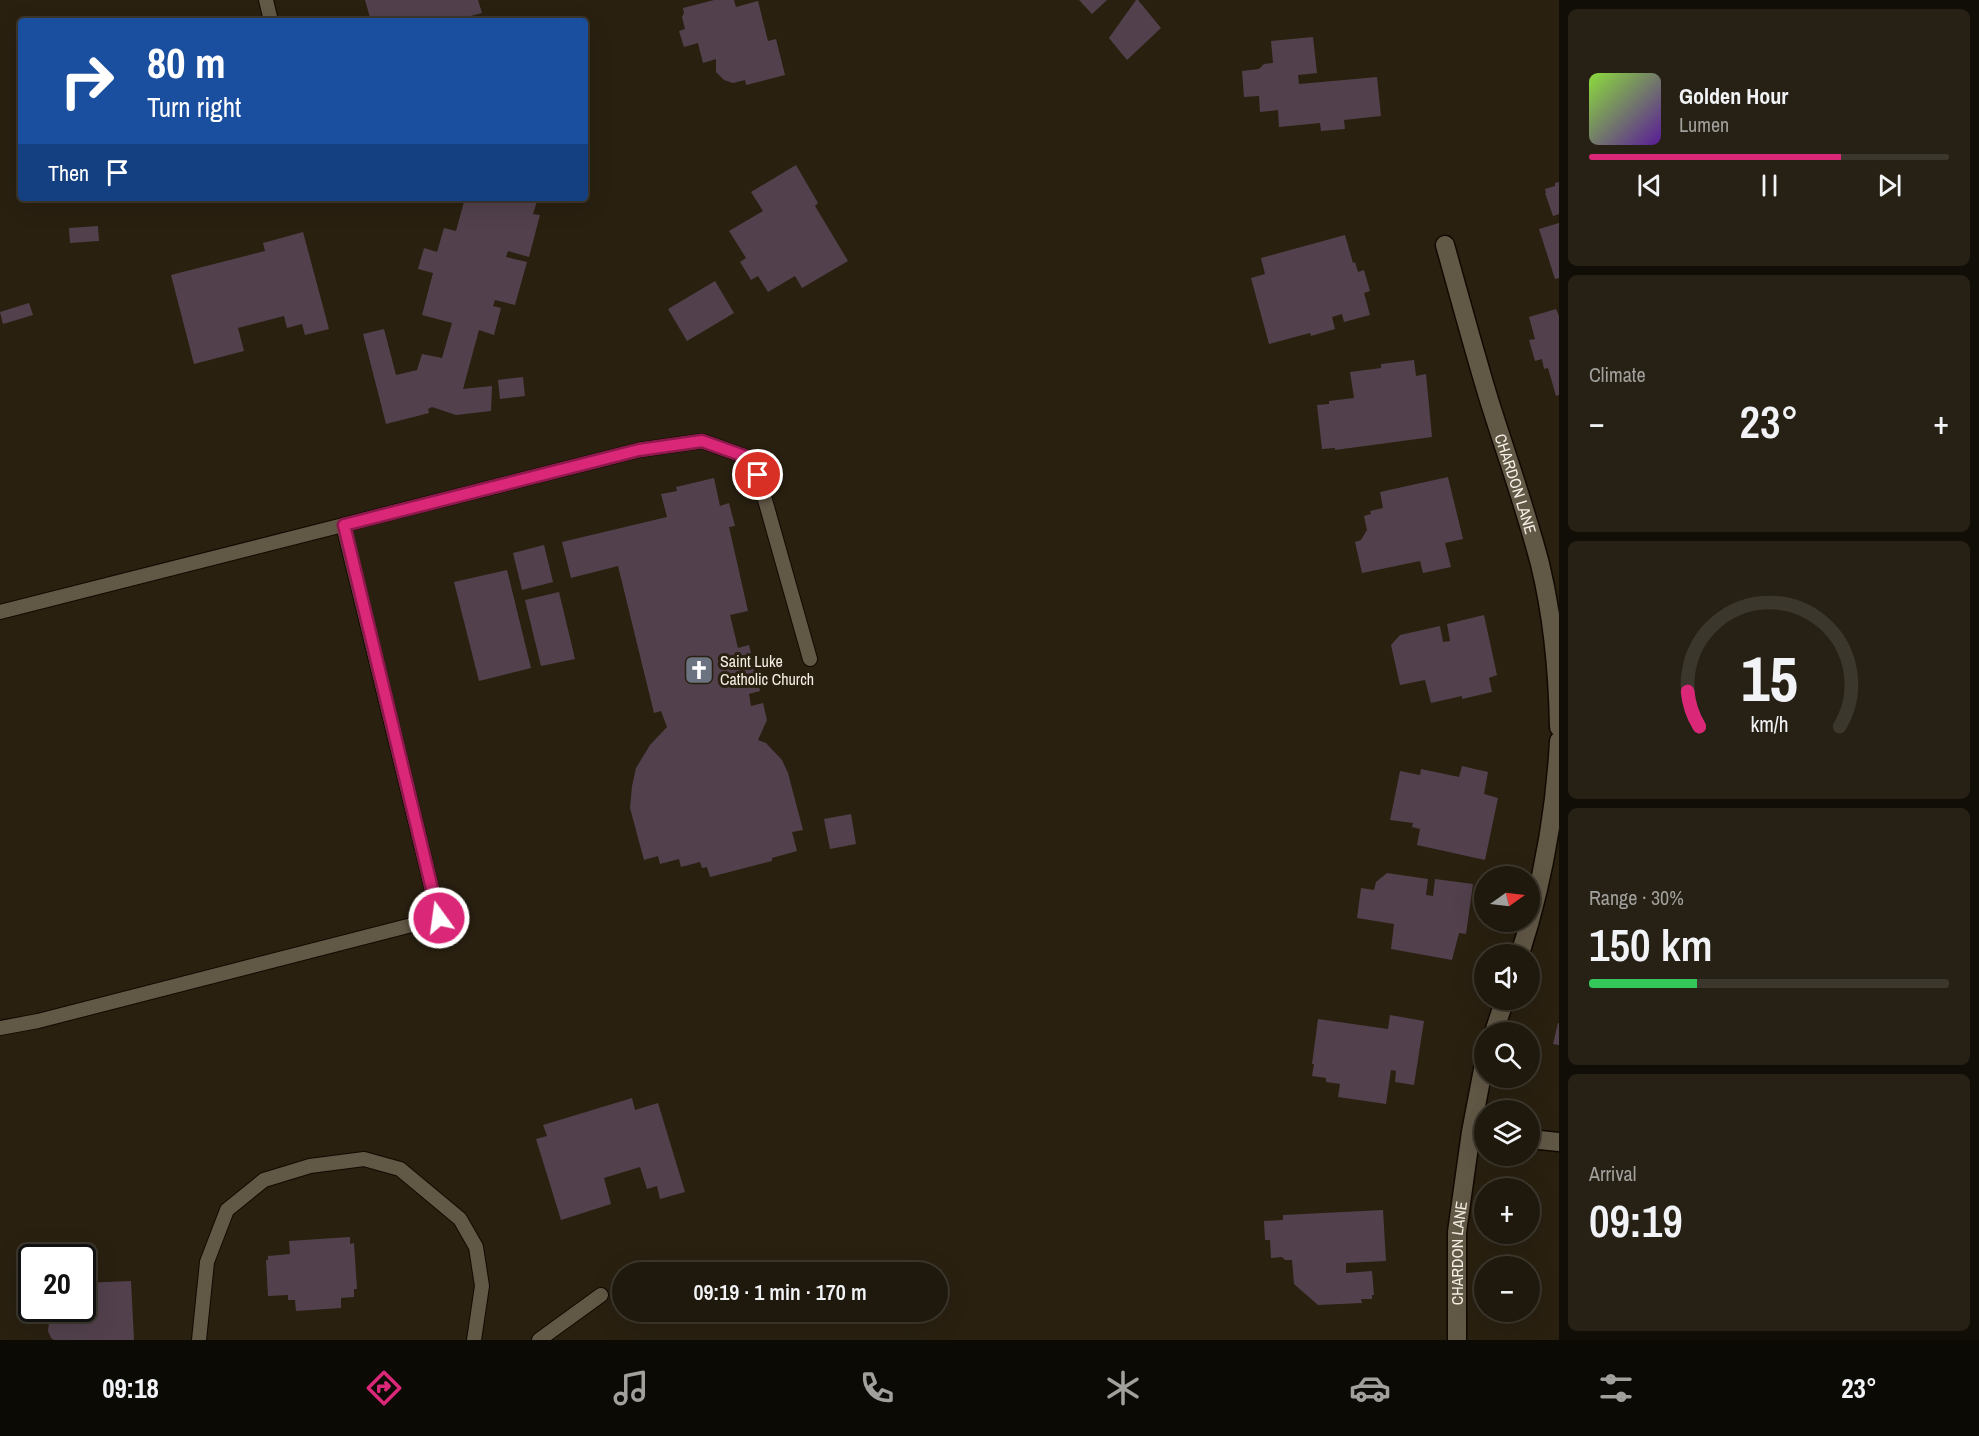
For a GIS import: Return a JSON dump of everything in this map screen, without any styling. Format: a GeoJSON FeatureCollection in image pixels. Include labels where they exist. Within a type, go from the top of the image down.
{"type":"FeatureCollection","features":[{"type":"Feature","properties":{"kind":"street","name":"CHARDON LANE"},"geometry":{"type":"LineString","coordinates":[[1445,245],[1490,404],[1520,492],[1540,565],[1553,638],[1559,727]]}},
{"type":"Feature","properties":{"kind":"street"},"geometry":{"type":"LineString","coordinates":[[1523,944],[1539,893],[1550,841],[1557,788],[1559,741]]}},
{"type":"Feature","properties":{"kind":"street"},"geometry":{"type":"LineString","coordinates":[[1540,1140],[1559,1142]]}},
{"type":"Feature","properties":{"kind":"street","name":"CHARDON LANE"},"geometry":{"type":"LineString","coordinates":[[1457,1340],[1457,1232],[1474,1152]]}},
{"type":"Feature","properties":{"kind":"lane"},"geometry":{"type":"LineString","coordinates":[[266,0],[270,18]]}},
{"type":"Feature","properties":{"kind":"lane"},"geometry":{"type":"LineString","coordinates":[[0,612],[639,450],[702,441],[744,456],[758,475],[810,659]]}},
{"type":"Feature","properties":{"kind":"lane"},"geometry":{"type":"LineString","coordinates":[[0,1028],[49,1018],[439,918],[344,525]]}},
{"type":"Feature","properties":{"kind":"lane"},"geometry":{"type":"LineString","coordinates":[[199,1340],[207,1262],[227,1210],[264,1180],[310,1166],[364,1159],[400,1169],[460,1219],[476,1247],[482,1286],[474,1340]]}},
{"type":"Feature","properties":{"kind":"lane"},"geometry":{"type":"LineString","coordinates":[[539,1340],[601,1295]]}},
{"type":"Feature","properties":{"kind":"building"},"geometry":{"type":"Polygon","coordinates":[[[365,0],[478,0],[482,13],[463,18],[370,18],[365,0]]]}},
{"type":"Feature","properties":{"kind":"building"},"geometry":{"type":"Polygon","coordinates":[[[714,0],[734,0],[736,7],[758,1],[768,41],[776,39],[785,75],[746,85],[745,80],[733,83],[724,80],[716,72],[716,59],[703,63],[698,43],[684,47],[679,31],[685,29],[682,17],[683,8],[714,0]]]}},
{"type":"Feature","properties":{"kind":"building"},"geometry":{"type":"Polygon","coordinates":[[[1079,0],[1107,0],[1092,14],[1079,0]]]}},
{"type":"Feature","properties":{"kind":"building"},"geometry":{"type":"Polygon","coordinates":[[[1136,0],[1161,28],[1127,60],[1109,38],[1136,0]]]}},
{"type":"Feature","properties":{"kind":"building"},"geometry":{"type":"Polygon","coordinates":[[[1313,37],[1317,73],[1298,75],[1299,84],[1377,77],[1381,116],[1344,120],[1345,129],[1321,131],[1320,123],[1279,127],[1278,110],[1260,112],[1259,96],[1244,97],[1242,71],[1259,69],[1264,64],[1273,63],[1271,41],[1313,37]]]}},
{"type":"Feature","properties":{"kind":"building"},"geometry":{"type":"Polygon","coordinates":[[[796,165],[818,203],[815,206],[848,261],[802,288],[795,276],[768,292],[758,276],[751,280],[740,262],[746,258],[729,231],[763,211],[751,192],[796,165]]]}},
{"type":"Feature","properties":{"kind":"building"},"geometry":{"type":"Polygon","coordinates":[[[1559,182],[1559,214],[1553,216],[1545,189],[1559,182]]]}},
{"type":"Feature","properties":{"kind":"building"},"geometry":{"type":"Polygon","coordinates":[[[464,201],[537,201],[533,214],[540,215],[529,257],[508,251],[506,257],[527,262],[515,305],[495,300],[493,306],[501,308],[494,335],[479,330],[463,389],[492,386],[491,411],[456,415],[432,407],[428,409],[429,413],[386,424],[363,334],[384,329],[396,375],[417,370],[422,354],[442,358],[452,323],[422,315],[433,273],[418,269],[424,248],[437,252],[444,228],[456,231],[464,201]]]}},
{"type":"Feature","properties":{"kind":"building"},"geometry":{"type":"Polygon","coordinates":[[[1559,223],[1559,278],[1555,279],[1539,229],[1559,223]]]}},
{"type":"Feature","properties":{"kind":"building"},"geometry":{"type":"Polygon","coordinates":[[[98,226],[99,241],[70,243],[69,228],[98,226]]]}},
{"type":"Feature","properties":{"kind":"building"},"geometry":{"type":"Polygon","coordinates":[[[303,232],[329,329],[305,335],[302,324],[287,328],[284,316],[238,328],[244,351],[194,364],[171,275],[265,251],[263,243],[303,232]]]}},
{"type":"Feature","properties":{"kind":"building"},"geometry":{"type":"Polygon","coordinates":[[[1345,235],[1353,263],[1355,262],[1358,272],[1364,270],[1370,291],[1364,293],[1370,315],[1344,322],[1342,314],[1332,317],[1335,329],[1269,344],[1251,278],[1265,274],[1261,258],[1345,235]]]}},
{"type":"Feature","properties":{"kind":"building"},"geometry":{"type":"Polygon","coordinates":[[[715,281],[734,313],[687,341],[668,309],[715,281]]]}},
{"type":"Feature","properties":{"kind":"building"},"geometry":{"type":"Polygon","coordinates":[[[29,303],[33,315],[3,324],[0,312],[29,303]]]}},
{"type":"Feature","properties":{"kind":"building"},"geometry":{"type":"Polygon","coordinates":[[[1556,309],[1559,316],[1559,395],[1556,396],[1548,368],[1544,369],[1542,359],[1535,361],[1529,340],[1535,339],[1529,317],[1556,309]]]}},
{"type":"Feature","properties":{"kind":"building"},"geometry":{"type":"Polygon","coordinates":[[[1414,360],[1416,376],[1426,374],[1432,437],[1335,450],[1335,448],[1322,449],[1317,405],[1354,398],[1350,372],[1381,368],[1381,364],[1414,360]]]}},
{"type":"Feature","properties":{"kind":"building"},"geometry":{"type":"Polygon","coordinates":[[[523,377],[525,396],[500,399],[498,380],[523,377]]]}},
{"type":"Feature","properties":{"kind":"building"},"geometry":{"type":"Polygon","coordinates":[[[1448,477],[1463,539],[1445,543],[1451,567],[1423,573],[1420,561],[1362,573],[1355,542],[1361,540],[1367,530],[1364,516],[1371,514],[1370,511],[1383,508],[1380,492],[1448,477]]]}},
{"type":"Feature","properties":{"kind":"building","name":"Saint Luke Catholic Church"},"geometry":{"type":"Polygon","coordinates":[[[714,478],[720,506],[729,503],[735,526],[729,527],[748,611],[730,615],[738,648],[749,645],[760,691],[749,694],[751,706],[763,703],[767,720],[758,740],[766,743],[782,760],[788,773],[803,830],[792,832],[797,851],[772,858],[772,861],[710,877],[707,867],[702,868],[700,862],[681,867],[679,859],[660,864],[658,856],[644,860],[630,808],[632,786],[636,768],[650,745],[667,727],[661,711],[654,713],[618,566],[571,578],[562,542],[667,517],[661,494],[677,491],[676,487],[714,478]]]}},
{"type":"Feature","properties":{"kind":"building"},"geometry":{"type":"Polygon","coordinates":[[[544,545],[553,582],[522,590],[513,553],[544,545]]]}},
{"type":"Feature","properties":{"kind":"building"},"geometry":{"type":"Polygon","coordinates":[[[507,570],[531,668],[479,681],[454,582],[507,570]]]}},
{"type":"Feature","properties":{"kind":"building"},"geometry":{"type":"Polygon","coordinates":[[[559,592],[575,659],[541,666],[525,600],[559,592]]]}},
{"type":"Feature","properties":{"kind":"building"},"geometry":{"type":"Polygon","coordinates":[[[1484,615],[1497,675],[1489,678],[1492,692],[1431,703],[1425,680],[1400,685],[1391,645],[1400,635],[1440,626],[1443,642],[1450,641],[1447,624],[1484,615]]]}},
{"type":"Feature","properties":{"kind":"building"},"geometry":{"type":"Polygon","coordinates":[[[1462,766],[1488,772],[1484,794],[1498,798],[1485,860],[1417,845],[1420,829],[1412,827],[1413,823],[1390,820],[1400,771],[1420,775],[1421,769],[1459,777],[1462,766]]]}},
{"type":"Feature","properties":{"kind":"building"},"geometry":{"type":"Polygon","coordinates":[[[851,814],[856,844],[830,849],[824,819],[851,814]]]}},
{"type":"Feature","properties":{"kind":"building"},"geometry":{"type":"Polygon","coordinates":[[[1387,873],[1428,879],[1426,895],[1433,896],[1435,879],[1473,884],[1466,934],[1459,933],[1452,960],[1391,949],[1394,924],[1357,918],[1361,888],[1374,890],[1376,882],[1387,873]]]}},
{"type":"Feature","properties":{"kind":"building"},"geometry":{"type":"Polygon","coordinates":[[[1390,1015],[1424,1021],[1414,1085],[1395,1082],[1396,1071],[1391,1070],[1386,1104],[1338,1097],[1340,1084],[1326,1082],[1326,1078],[1312,1076],[1318,1019],[1388,1029],[1390,1015]]]}},
{"type":"Feature","properties":{"kind":"building"},"geometry":{"type":"Polygon","coordinates":[[[1559,1023],[1559,1045],[1553,1044],[1559,1023]]]}},
{"type":"Feature","properties":{"kind":"building"},"geometry":{"type":"Polygon","coordinates":[[[632,1098],[635,1110],[658,1103],[685,1192],[660,1199],[657,1186],[647,1189],[640,1167],[604,1178],[611,1204],[561,1220],[536,1139],[547,1136],[543,1125],[632,1098]]]}},
{"type":"Feature","properties":{"kind":"building"},"geometry":{"type":"Polygon","coordinates":[[[1383,1210],[1386,1261],[1346,1263],[1346,1273],[1372,1271],[1374,1295],[1372,1299],[1361,1299],[1362,1303],[1318,1305],[1294,1284],[1292,1260],[1285,1260],[1282,1257],[1271,1258],[1270,1240],[1265,1240],[1264,1221],[1283,1220],[1283,1215],[1383,1210]]]}},
{"type":"Feature","properties":{"kind":"building"},"geometry":{"type":"Polygon","coordinates":[[[350,1237],[350,1244],[354,1243],[357,1289],[354,1289],[354,1297],[341,1298],[341,1308],[296,1311],[295,1300],[288,1300],[288,1295],[268,1296],[266,1260],[268,1256],[290,1254],[289,1241],[350,1237]]]}},
{"type":"Feature","properties":{"kind":"building"},"geometry":{"type":"Polygon","coordinates":[[[131,1281],[134,1340],[54,1340],[51,1338],[48,1331],[50,1322],[96,1322],[96,1282],[131,1281]]]}},
{"type":"Feature","properties":{"kind":"place","name":"Saint Luke Catholic Church"},"geometry":{"type":"Point","coordinates":[699,670]}},
{"type":"Feature","properties":{"kind":"route"},"geometry":{"type":"LineString","coordinates":[[439,918],[344,525],[639,450],[702,441],[744,456],[758,475]]}}]}
